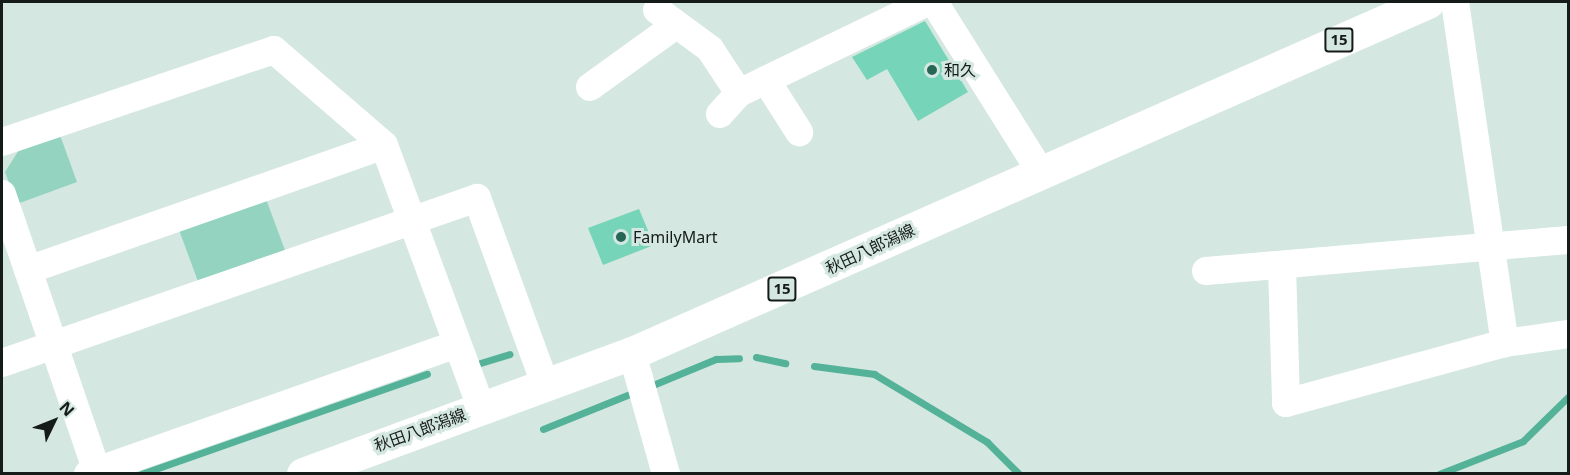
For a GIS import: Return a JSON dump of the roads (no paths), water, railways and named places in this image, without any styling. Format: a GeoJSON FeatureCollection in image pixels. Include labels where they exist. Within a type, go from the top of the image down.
{"type":"FeatureCollection","features":[{"type":"Feature","properties":{"kind":"main road","name":"秋田八郎潟線"},"geometry":{"type":"LineString","coordinates":[[303,474],[545,384],[640,377],[1040,171],[1428,2]]}},
{"type":"Feature","properties":{"kind":"street"},"geometry":{"type":"LineString","coordinates":[[720,114],[739,93],[927,2]]}},
{"type":"Feature","properties":{"kind":"street"},"geometry":{"type":"LineString","coordinates":[[934,2],[1040,171]]}},
{"type":"Feature","properties":{"kind":"street"},"geometry":{"type":"LineString","coordinates":[[1455,2],[1493,248],[1505,343]]}},
{"type":"Feature","properties":{"kind":"street"},"geometry":{"type":"LineString","coordinates":[[590,87],[667,18],[710,49],[739,93]]}},
{"type":"Feature","properties":{"kind":"street"},"geometry":{"type":"LineString","coordinates":[[2,142],[274,50],[384,145],[481,407]]}},
{"type":"Feature","properties":{"kind":"street"},"geometry":{"type":"LineString","coordinates":[[766,81],[799,132]]}},
{"type":"Feature","properties":{"kind":"street"},"geometry":{"type":"LineString","coordinates":[[28,270],[384,145]]}},
{"type":"Feature","properties":{"kind":"street"},"geometry":{"type":"LineString","coordinates":[[2,194],[94,472],[457,344]]}},
{"type":"Feature","properties":{"kind":"street"},"geometry":{"type":"LineString","coordinates":[[2,363],[412,217],[477,198],[545,384]]}},
{"type":"Feature","properties":{"kind":"street"},"geometry":{"type":"LineString","coordinates":[[1206,271],[1569,240]]}},
{"type":"Feature","properties":{"kind":"street"},"geometry":{"type":"LineString","coordinates":[[1282,266],[1286,403],[1505,343],[1569,334]]}},
{"type":"Feature","properties":{"kind":"street"},"geometry":{"type":"LineString","coordinates":[[640,377],[666,474]]}},
{"type":"Feature","properties":{"kind":"waterway"},"geometry":{"type":"LineString","coordinates":[[477,364],[509,354]]}},
{"type":"Feature","properties":{"kind":"waterway"},"geometry":{"type":"LineString","coordinates":[[756,357],[785,363]]}},
{"type":"Feature","properties":{"kind":"waterway"},"geometry":{"type":"LineString","coordinates":[[648,387],[716,359],[739,358]]}},
{"type":"Feature","properties":{"kind":"waterway"},"geometry":{"type":"LineString","coordinates":[[814,366],[874,374],[987,442],[1019,474]]}},
{"type":"Feature","properties":{"kind":"waterway"},"geometry":{"type":"LineString","coordinates":[[141,474],[427,374]]}},
{"type":"Feature","properties":{"kind":"waterway"},"geometry":{"type":"LineString","coordinates":[[543,429],[637,391]]}},
{"type":"Feature","properties":{"kind":"waterway"},"geometry":{"type":"LineString","coordinates":[[1439,474],[1523,441],[1568,397]]}},
{"type":"Feature","properties":{"kind":"place","name":"和久"},"geometry":{"type":"Point","coordinates":[932,70]}},
{"type":"Feature","properties":{"kind":"place","name":"FamilyMart"},"geometry":{"type":"Point","coordinates":[621,237]}}]}
